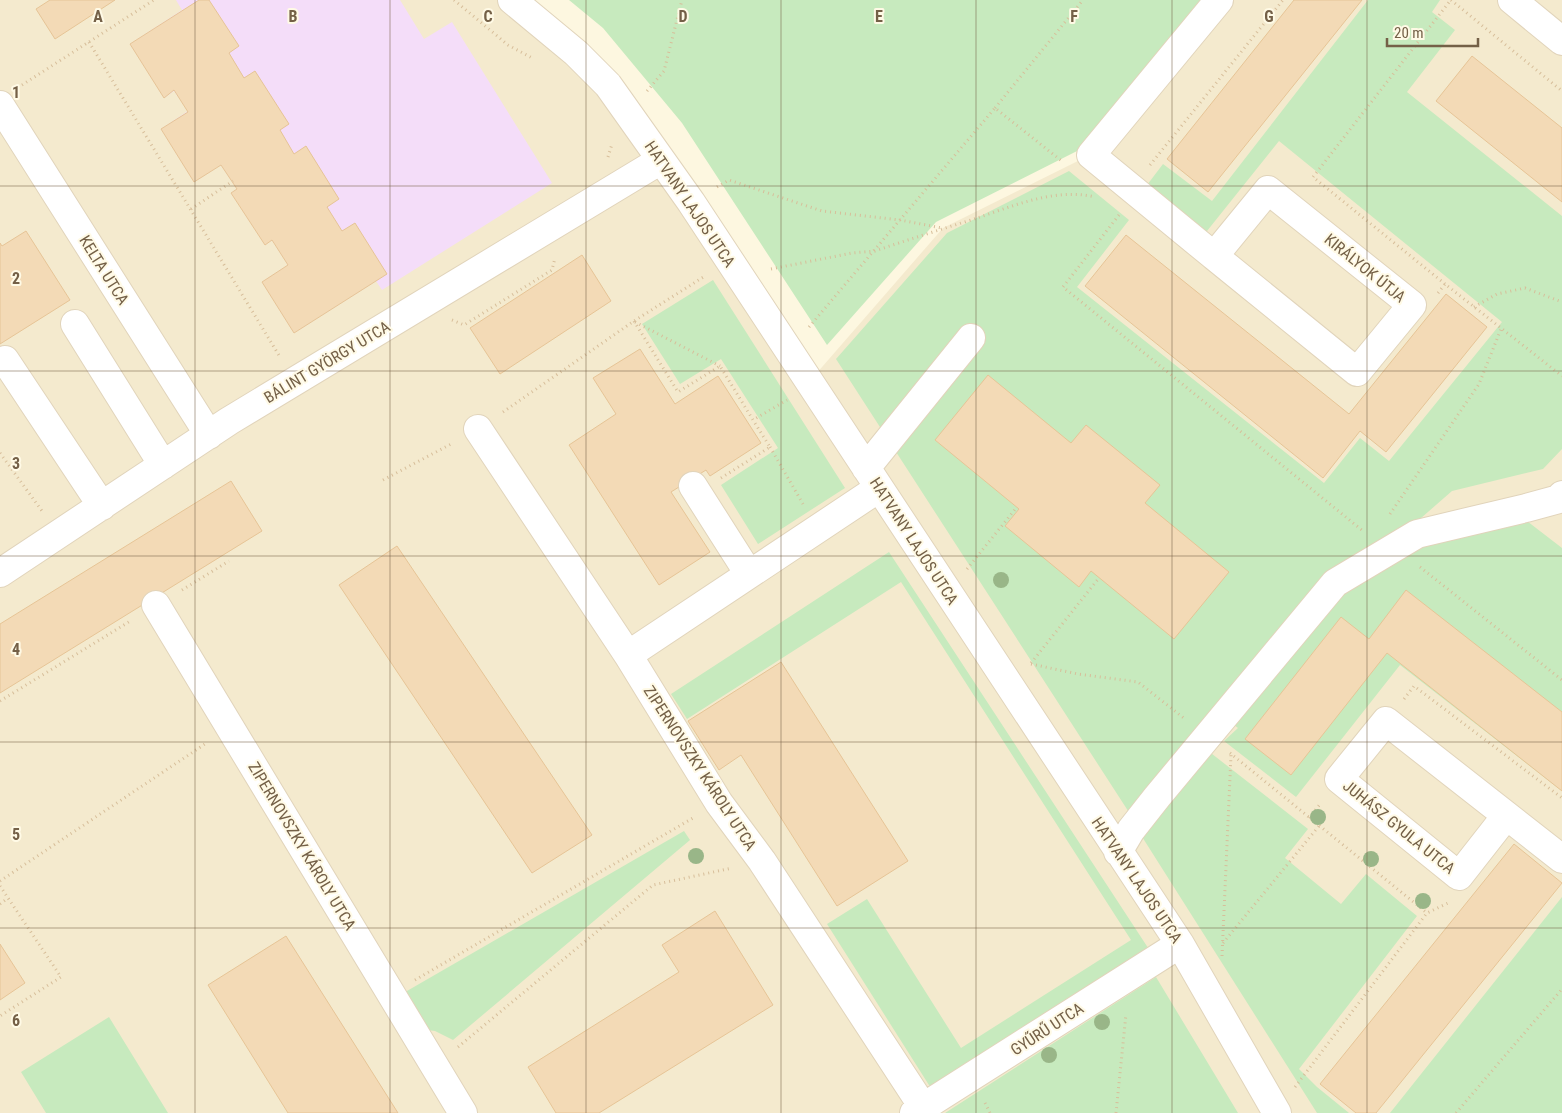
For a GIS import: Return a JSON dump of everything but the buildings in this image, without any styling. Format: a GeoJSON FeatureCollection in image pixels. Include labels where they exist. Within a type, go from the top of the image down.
{"type":"FeatureCollection","features":[{"type":"Feature","properties":{"kind":"street","name":"HATVANY LAJOS UTCA"},"geometry":{"type":"LineString","coordinates":[[512,0],[576,54],[608,85],[691,202],[1180,944],[1277,1113]]}},
{"type":"Feature","properties":{"kind":"street"},"geometry":{"type":"LineString","coordinates":[[1079,161],[1219,0]]}},
{"type":"Feature","properties":{"kind":"street"},"geometry":{"type":"LineString","coordinates":[[1512,0],[1562,40]]}},
{"type":"Feature","properties":{"kind":"street","name":"KELTA UTCA"},"geometry":{"type":"LineString","coordinates":[[8,97],[209,435]]}},
{"type":"Feature","properties":{"kind":"street","name":"BÁLINT GYÖRGY UTCA"},"geometry":{"type":"LineString","coordinates":[[0,573],[229,421],[661,160]]}},
{"type":"Feature","properties":{"kind":"street","name":"KIRÁLYOK ÚTJA"},"geometry":{"type":"LineString","coordinates":[[1079,161],[1127,199],[1214,256],[1357,372],[1412,305],[1268,190],[1214,256]]}},
{"type":"Feature","properties":{"kind":"street"},"geometry":{"type":"LineString","coordinates":[[74,324],[163,465]]}},
{"type":"Feature","properties":{"kind":"street"},"geometry":{"type":"LineString","coordinates":[[628,655],[749,574],[873,478],[971,338]]}},
{"type":"Feature","properties":{"kind":"street"},"geometry":{"type":"LineString","coordinates":[[6,360],[102,506]]}},
{"type":"Feature","properties":{"kind":"street","name":"ZIPERNOVSZKY KÁROLY UTCA"},"geometry":{"type":"LineString","coordinates":[[478,429],[628,655],[720,803],[762,862],[918,1110]]}},
{"type":"Feature","properties":{"kind":"street"},"geometry":{"type":"LineString","coordinates":[[695,489],[749,574]]}},
{"type":"Feature","properties":{"kind":"street"},"geometry":{"type":"LineString","coordinates":[[1118,852],[1131,830],[1207,735],[1335,583],[1417,534],[1526,508],[1559,499],[1562,495]]}},
{"type":"Feature","properties":{"kind":"street","name":"ZIPERNOVSZKY KÁROLY UTCA"},"geometry":{"type":"LineString","coordinates":[[156,605],[462,1113]]}},
{"type":"Feature","properties":{"kind":"street"},"geometry":{"type":"LineString","coordinates":[[1386,721],[1562,859]]}},
{"type":"Feature","properties":{"kind":"street","name":"JUHÁSZ GYULA UTCA"},"geometry":{"type":"LineString","coordinates":[[1386,721],[1339,779],[1459,876],[1506,816]]}},
{"type":"Feature","properties":{"kind":"street","name":"GYŰRŰ UTCA"},"geometry":{"type":"LineString","coordinates":[[918,1110],[1180,944]]}},
{"type":"Feature","properties":{"kind":"path"},"geometry":{"type":"LineString","coordinates":[[8,97],[154,0]]}},
{"type":"Feature","properties":{"kind":"path"},"geometry":{"type":"LineString","coordinates":[[454,0],[508,45],[538,62]]}},
{"type":"Feature","properties":{"kind":"path"},"geometry":{"type":"LineString","coordinates":[[643,96],[664,71],[682,0]]}},
{"type":"Feature","properties":{"kind":"path"},"geometry":{"type":"LineString","coordinates":[[806,332],[995,108],[1082,0]]}},
{"type":"Feature","properties":{"kind":"path"},"geometry":{"type":"LineString","coordinates":[[1284,0],[1127,199],[1063,287],[1392,550],[1562,680]]}},
{"type":"Feature","properties":{"kind":"path"},"geometry":{"type":"LineString","coordinates":[[1562,91],[1451,0],[1313,177],[1562,376]]}},
{"type":"Feature","properties":{"kind":"path"},"geometry":{"type":"LineString","coordinates":[[89,42],[282,360]]}},
{"type":"Feature","properties":{"kind":"path"},"geometry":{"type":"LineString","coordinates":[[995,108],[1079,161]]}},
{"type":"Feature","properties":{"kind":"path"},"geometry":{"type":"LineString","coordinates":[[606,163],[612,147],[611,138]]}},
{"type":"Feature","properties":{"kind":"path"},"geometry":{"type":"LineString","coordinates":[[712,189],[729,180],[822,211],[900,220],[943,228]]}},
{"type":"Feature","properties":{"kind":"path"},"geometry":{"type":"LineString","coordinates":[[191,209],[233,181]]}},
{"type":"Feature","properties":{"kind":"path"},"geometry":{"type":"LineString","coordinates":[[765,270],[852,253],[875,251],[1008,207],[1044,198],[1066,195],[1092,196],[1099,199]]}},
{"type":"Feature","properties":{"kind":"path"},"geometry":{"type":"LineString","coordinates":[[383,480],[478,429],[634,321],[706,275]]}},
{"type":"Feature","properties":{"kind":"path"},"geometry":{"type":"LineString","coordinates":[[1433,299],[1445,284]]}},
{"type":"Feature","properties":{"kind":"path"},"geometry":{"type":"LineString","coordinates":[[1474,307],[1497,294],[1525,288],[1562,302]]}},
{"type":"Feature","properties":{"kind":"path"},"geometry":{"type":"LineString","coordinates":[[634,321],[678,392],[720,366]]}},
{"type":"Feature","properties":{"kind":"path"},"geometry":{"type":"LineString","coordinates":[[634,321],[720,366],[754,420],[806,510]]}},
{"type":"Feature","properties":{"kind":"path"},"geometry":{"type":"LineString","coordinates":[[1388,517],[1479,384],[1501,329]]}},
{"type":"Feature","properties":{"kind":"path"},"geometry":{"type":"LineString","coordinates":[[754,420],[793,396]]}},
{"type":"Feature","properties":{"kind":"path"},"geometry":{"type":"LineString","coordinates":[[695,489],[770,447]]}},
{"type":"Feature","properties":{"kind":"path"},"geometry":{"type":"LineString","coordinates":[[0,453],[58,535]]}},
{"type":"Feature","properties":{"kind":"path"},"geometry":{"type":"LineString","coordinates":[[964,573],[1017,506]]}},
{"type":"Feature","properties":{"kind":"path"},"geometry":{"type":"LineString","coordinates":[[0,701],[229,561]]}},
{"type":"Feature","properties":{"kind":"path"},"geometry":{"type":"LineString","coordinates":[[1099,578],[1028,666],[1138,682],[1231,754],[1427,914],[1293,1089]]}},
{"type":"Feature","properties":{"kind":"path"},"geometry":{"type":"LineString","coordinates":[[1386,721],[1414,686],[1562,798]]}},
{"type":"Feature","properties":{"kind":"path"},"geometry":{"type":"LineString","coordinates":[[0,882],[230,728]]}},
{"type":"Feature","properties":{"kind":"path"},"geometry":{"type":"LineString","coordinates":[[1222,960],[1231,754]]}},
{"type":"Feature","properties":{"kind":"path"},"geometry":{"type":"LineString","coordinates":[[391,994],[720,803]]}},
{"type":"Feature","properties":{"kind":"path"},"geometry":{"type":"LineString","coordinates":[[1222,944],[1319,826]]}},
{"type":"Feature","properties":{"kind":"path"},"geometry":{"type":"LineString","coordinates":[[435,1067],[653,886],[762,862]]}},
{"type":"Feature","properties":{"kind":"path"},"geometry":{"type":"LineString","coordinates":[[0,886],[61,977],[0,1016]]}},
{"type":"Feature","properties":{"kind":"path"},"geometry":{"type":"LineString","coordinates":[[0,904],[8,898]]}},
{"type":"Feature","properties":{"kind":"path"},"geometry":{"type":"LineString","coordinates":[[1116,1113],[1130,977]]}},
{"type":"Feature","properties":{"kind":"path"},"geometry":{"type":"LineString","coordinates":[[1456,1113],[1562,989]]}},
{"type":"Feature","properties":{"kind":"shaded area"},"geometry":{"type":"Polygon","coordinates":[[[0,0],[498,0],[570,59],[657,138],[809,382],[943,228],[1090,155],[1216,0],[1562,0],[1562,1113],[0,1113],[0,0]]]}},
{"type":"Feature","properties":{"kind":"shaded area"},"geometry":{"type":"Polygon","coordinates":[[[176,0],[400,0],[424,39],[452,22],[552,183],[382,290],[376,281],[294,333],[262,282],[288,265],[272,240],[265,245],[231,193],[237,189],[221,165],[194,182],[161,129],[188,111],[174,91],[164,98],[130,44],[182,10],[176,0]]]}},
{"type":"Feature","properties":{"kind":"green space"},"geometry":{"type":"Polygon","coordinates":[[[569,0],[1203,0],[1083,148],[936,222],[827,345],[682,123],[603,28],[569,0]]]}},
{"type":"Feature","properties":{"kind":"green space"},"geometry":{"type":"Polygon","coordinates":[[[1368,0],[1440,0],[1432,12],[1455,30],[1407,92],[1562,216],[1562,449],[1543,469],[1452,491],[1389,546],[1330,578],[1132,817],[836,359],[947,233],[1069,171],[1129,220],[1077,287],[1324,483],[1360,438],[1389,461],[1502,322],[1279,141],[1203,236],[1144,189],[1163,164],[1212,201],[1368,0]]]}},
{"type":"Feature","properties":{"kind":"green space"},"geometry":{"type":"Polygon","coordinates":[[[713,280],[845,488],[758,544],[721,485],[778,448],[721,359],[680,384],[642,324],[713,280]]]}},
{"type":"Feature","properties":{"kind":"green space"},"geometry":{"type":"Polygon","coordinates":[[[1523,518],[1562,548],[1562,791],[1400,665],[1296,797],[1224,741],[1238,728],[1230,722],[1339,588],[1422,539],[1523,518]]]}},
{"type":"Feature","properties":{"kind":"green space"},"geometry":{"type":"Polygon","coordinates":[[[889,552],[1156,960],[934,1093],[827,924],[867,899],[961,1048],[1131,940],[901,582],[687,719],[671,694],[889,552]]]}},
{"type":"Feature","properties":{"kind":"green space"},"geometry":{"type":"Polygon","coordinates":[[[1207,750],[1308,829],[1285,858],[1341,904],[1366,874],[1417,916],[1299,1069],[1317,1087],[1349,1113],[1317,1113],[1139,832],[1207,750]]]}},
{"type":"Feature","properties":{"kind":"green space"},"geometry":{"type":"Polygon","coordinates":[[[684,831],[690,840],[453,1040],[435,1031],[420,1029],[400,995],[684,831]]]}},
{"type":"Feature","properties":{"kind":"green space"},"geometry":{"type":"Polygon","coordinates":[[[1562,897],[1562,1113],[1390,1113],[1562,897]]]}},
{"type":"Feature","properties":{"kind":"green space"},"geometry":{"type":"Polygon","coordinates":[[[1156,977],[1238,1113],[945,1113],[1156,977]]]}},
{"type":"Feature","properties":{"kind":"green space"},"geometry":{"type":"Polygon","coordinates":[[[109,1017],[168,1113],[46,1113],[21,1072],[109,1017]]]}}]}
